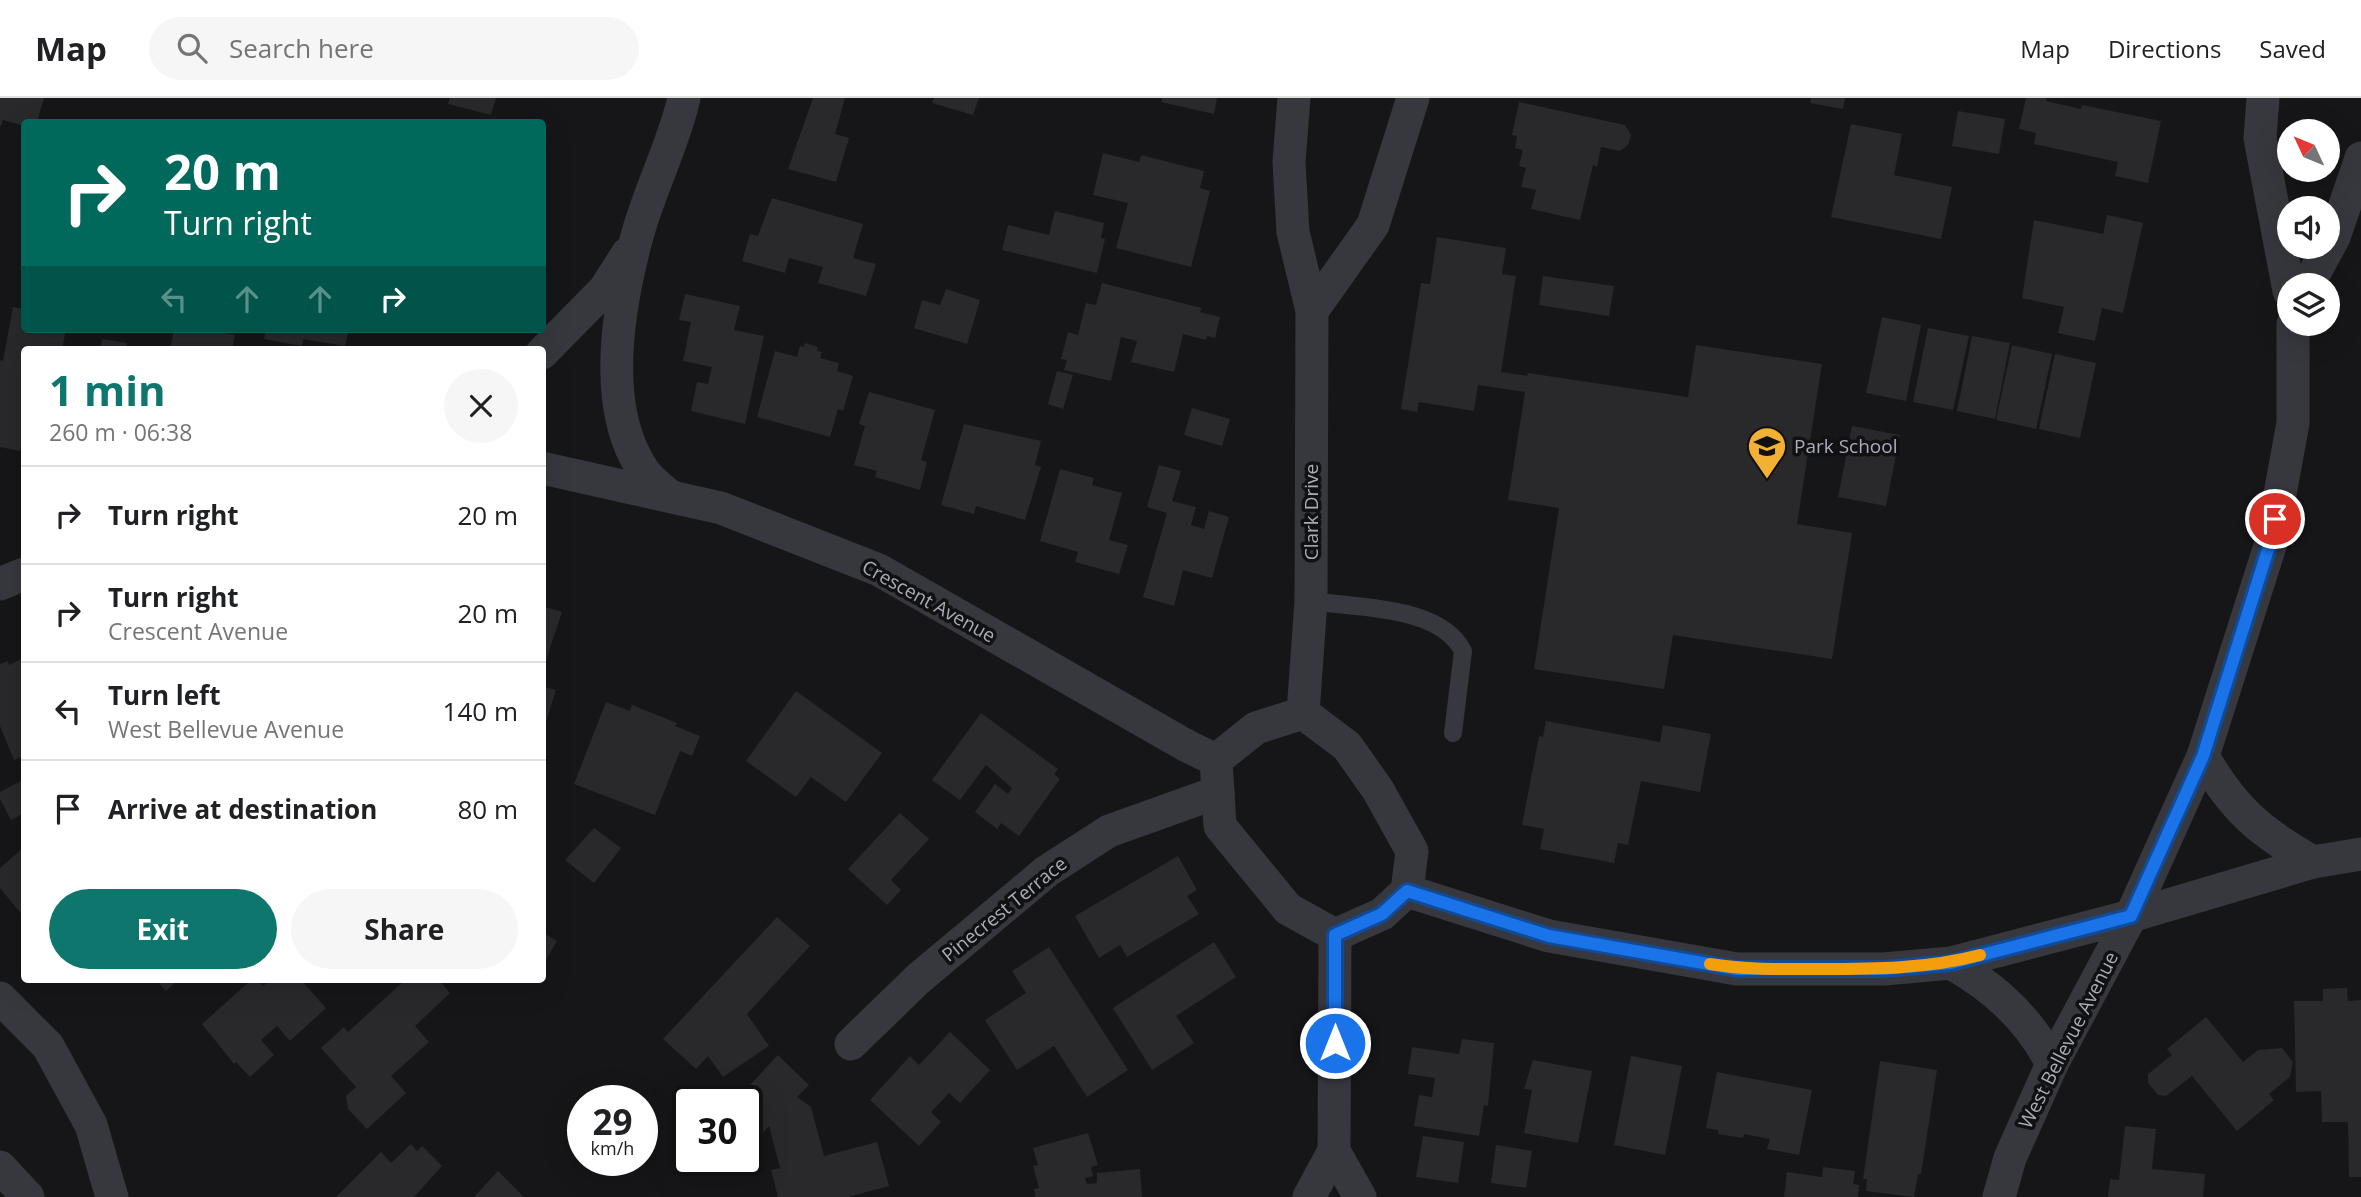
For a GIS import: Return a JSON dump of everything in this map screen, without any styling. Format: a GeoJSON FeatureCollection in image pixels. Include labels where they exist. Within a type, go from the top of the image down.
{"type":"FeatureCollection","features":[{"type":"Feature","properties":{"kind":"street"},"geometry":{"type":"LineString","coordinates":[[546,349],[605,289],[636,239],[676,135],[684,98]]}},
{"type":"Feature","properties":{"kind":"street","name":"Clark Drive"},"geometry":{"type":"LineString","coordinates":[[1294,98],[1289,162],[1293,232],[1312,311],[1311,601],[1304,713]]}},
{"type":"Feature","properties":{"kind":"street"},"geometry":{"type":"LineString","coordinates":[[1312,311],[1373,225],[1413,98]]}},
{"type":"Feature","properties":{"kind":"street"},"geometry":{"type":"LineString","coordinates":[[2263,98],[2260,138],[2286,273]]}},
{"type":"Feature","properties":{"kind":"street"},"geometry":{"type":"LineString","coordinates":[[2314,273],[2334,237],[2361,158]]}},
{"type":"Feature","properties":{"kind":"street"},"geometry":{"type":"LineString","coordinates":[[636,239],[620,328],[616,389],[629,441],[643,471],[670,496]]}},
{"type":"Feature","properties":{"kind":"street","name":"West Bellevue Avenue"},"geometry":{"type":"LineString","coordinates":[[1999,1197],[2010,1158],[2052,1064],[2131,916],[2203,756],[2270,543],[2293,423],[2293,336]]}},
{"type":"Feature","properties":{"kind":"street","name":"Crescent Avenue"},"geometry":{"type":"LineString","coordinates":[[546,469],[721,508],[879,570],[1187,746],[1217,776]]}},
{"type":"Feature","properties":{"kind":"street"},"geometry":{"type":"LineString","coordinates":[[0,584],[21,575]]}},
{"type":"Feature","properties":{"kind":"street"},"geometry":{"type":"LineString","coordinates":[[1304,713],[1347,746],[1378,790],[1412,851],[1407,891],[1382,914],[1335,935],[1288,909],[1220,826],[1217,776],[1256,728],[1304,713]]}},
{"type":"Feature","properties":{"kind":"street"},"geometry":{"type":"LineString","coordinates":[[2203,756],[2223,791],[2251,821],[2280,843],[2313,862]]}},
{"type":"Feature","properties":{"kind":"street","name":"Pinecrest Terrace"},"geometry":{"type":"LineString","coordinates":[[851,1044],[918,979],[1047,871],[1109,831],[1217,776]]}},
{"type":"Feature","properties":{"kind":"street"},"geometry":{"type":"LineString","coordinates":[[1407,891],[1549,936],[1737,969],[1884,969],[1951,963],[2131,916],[2313,862],[2361,854]]}},
{"type":"Feature","properties":{"kind":"street"},"geometry":{"type":"LineString","coordinates":[[1309,1197],[1334,1151],[1335,935]]}},
{"type":"Feature","properties":{"kind":"street"},"geometry":{"type":"LineString","coordinates":[[1951,963],[1987,983],[2041,1041],[2052,1064]]}},
{"type":"Feature","properties":{"kind":"street"},"geometry":{"type":"LineString","coordinates":[[0,998],[48,1046],[91,1125],[112,1197]]}},
{"type":"Feature","properties":{"kind":"street"},"geometry":{"type":"LineString","coordinates":[[1334,1151],[1360,1197]]}},
{"type":"Feature","properties":{"kind":"street"},"geometry":{"type":"LineString","coordinates":[[0,1167],[28,1197]]}},
{"type":"Feature","properties":{"kind":"lane"},"geometry":{"type":"LineString","coordinates":[[1311,601],[1421,617],[1458,641],[1463,651],[1453,733]]}},
{"type":"Feature","properties":{"kind":"building"},"geometry":{"type":"Polygon","coordinates":[[[0,98],[44,98],[38,119],[21,119],[21,125],[3,120],[0,128],[0,98]]]}},
{"type":"Feature","properties":{"kind":"building"},"geometry":{"type":"Polygon","coordinates":[[[450,98],[496,98],[491,115],[448,104],[450,98]]]}},
{"type":"Feature","properties":{"kind":"building"},"geometry":{"type":"Polygon","coordinates":[[[813,98],[845,98],[835,134],[849,138],[836,182],[788,169],[813,98]]]}},
{"type":"Feature","properties":{"kind":"building"},"geometry":{"type":"Polygon","coordinates":[[[934,98],[979,98],[973,115],[932,103],[934,98]]]}},
{"type":"Feature","properties":{"kind":"building"},"geometry":{"type":"Polygon","coordinates":[[[1162,98],[1217,98],[1214,114],[1161,102],[1162,98]]]}},
{"type":"Feature","properties":{"kind":"building"},"geometry":{"type":"Polygon","coordinates":[[[1811,98],[1845,98],[1843,109],[1810,103],[1811,98]]]}},
{"type":"Feature","properties":{"kind":"building"},"geometry":{"type":"Polygon","coordinates":[[[2026,98],[2046,98],[2046,101],[2081,109],[2082,105],[2161,121],[2148,183],[2115,176],[2118,162],[2034,144],[2036,133],[2019,129],[2026,98]]]}},
{"type":"Feature","properties":{"kind":"building"},"geometry":{"type":"Polygon","coordinates":[[[1519,102],[1625,125],[1631,135],[1628,145],[1620,151],[1601,147],[1597,167],[1593,165],[1580,220],[1531,209],[1536,190],[1521,187],[1526,168],[1519,166],[1523,150],[1515,148],[1517,136],[1512,135],[1519,102]]]}},
{"type":"Feature","properties":{"kind":"building"},"geometry":{"type":"Polygon","coordinates":[[[1958,111],[2005,119],[1999,154],[1952,146],[1958,111]]]}},
{"type":"Feature","properties":{"kind":"building"},"geometry":{"type":"Polygon","coordinates":[[[1851,124],[1902,134],[1894,175],[1952,187],[1941,239],[1831,217],[1851,124]]]}},
{"type":"Feature","properties":{"kind":"building"},"geometry":{"type":"Polygon","coordinates":[[[1103,153],[1139,162],[1141,155],[1204,171],[1200,188],[1210,191],[1191,267],[1116,248],[1128,203],[1093,195],[1103,153]]]}},
{"type":"Feature","properties":{"kind":"building"},"geometry":{"type":"Polygon","coordinates":[[[772,198],[863,224],[853,258],[876,264],[866,296],[818,283],[823,267],[789,258],[785,273],[742,261],[750,234],[758,236],[772,198]]]}},
{"type":"Feature","properties":{"kind":"building"},"geometry":{"type":"Polygon","coordinates":[[[1055,211],[1104,223],[1101,238],[1105,239],[1097,273],[1002,250],[1008,225],[1049,235],[1055,211]]]}},
{"type":"Feature","properties":{"kind":"building"},"geometry":{"type":"Polygon","coordinates":[[[2107,215],[2143,223],[2123,313],[2102,308],[2095,341],[2058,333],[2064,307],[2022,298],[2034,220],[2103,234],[2107,215]]]}},
{"type":"Feature","properties":{"kind":"building"},"geometry":{"type":"Polygon","coordinates":[[[1437,237],[1506,248],[1502,274],[1516,276],[1501,372],[1527,376],[1528,373],[1688,397],[1696,345],[1822,364],[1797,524],[1852,533],[1832,659],[1673,635],[1664,689],[1534,669],[1559,508],[1508,500],[1525,392],[1478,385],[1474,411],[1419,402],[1417,412],[1401,409],[1421,283],[1430,284],[1437,237]]]}},
{"type":"Feature","properties":{"kind":"building"},"geometry":{"type":"Polygon","coordinates":[[[1543,276],[1614,286],[1609,316],[1539,305],[1543,276]]]}},
{"type":"Feature","properties":{"kind":"building"},"geometry":{"type":"Polygon","coordinates":[[[1102,283],[1202,308],[1200,312],[1220,317],[1215,338],[1207,336],[1206,340],[1183,334],[1174,372],[1131,362],[1137,341],[1121,337],[1111,381],[1064,370],[1067,360],[1061,359],[1068,332],[1078,335],[1086,303],[1096,305],[1102,283]]]}},
{"type":"Feature","properties":{"kind":"building"},"geometry":{"type":"Polygon","coordinates":[[[946,289],[980,300],[967,344],[914,328],[922,300],[940,305],[946,289]]]}},
{"type":"Feature","properties":{"kind":"building"},"geometry":{"type":"Polygon","coordinates":[[[685,294],[740,306],[734,330],[764,336],[745,424],[691,411],[697,382],[708,384],[712,367],[683,361],[691,322],[679,320],[685,294]]]}},
{"type":"Feature","properties":{"kind":"building"},"geometry":{"type":"Polygon","coordinates":[[[13,307],[21,308],[21,333],[65,333],[63,346],[21,346],[20,451],[0,447],[0,360],[3,361],[13,307]]]}},
{"type":"Feature","properties":{"kind":"building"},"geometry":{"type":"Polygon","coordinates":[[[1882,317],[1921,325],[1906,401],[1866,393],[1882,317]]]}},
{"type":"Feature","properties":{"kind":"building"},"geometry":{"type":"Polygon","coordinates":[[[1928,328],[1969,336],[1953,410],[1913,402],[1928,328]]]}},
{"type":"Feature","properties":{"kind":"building"},"geometry":{"type":"Polygon","coordinates":[[[173,333],[235,335],[233,346],[171,346],[173,333]]]}},
{"type":"Feature","properties":{"kind":"building"},"geometry":{"type":"Polygon","coordinates":[[[265,333],[348,333],[345,346],[303,339],[302,346],[264,339],[265,333]]]}},
{"type":"Feature","properties":{"kind":"building"},"geometry":{"type":"Polygon","coordinates":[[[1972,336],[2010,343],[1995,419],[1957,411],[1972,336]]]}},
{"type":"Feature","properties":{"kind":"building"},"geometry":{"type":"Polygon","coordinates":[[[102,339],[127,343],[127,346],[101,346],[102,339]]]}},
{"type":"Feature","properties":{"kind":"building"},"geometry":{"type":"Polygon","coordinates":[[[805,343],[818,347],[817,351],[822,352],[820,358],[839,363],[837,371],[853,376],[843,411],[838,409],[830,437],[757,417],[775,351],[797,357],[800,346],[804,347],[805,343]]]}},
{"type":"Feature","properties":{"kind":"building"},"geometry":{"type":"Polygon","coordinates":[[[2012,345],[2052,354],[2036,429],[1996,420],[2012,345]]]}},
{"type":"Feature","properties":{"kind":"building"},"geometry":{"type":"Polygon","coordinates":[[[2055,354],[2096,363],[2080,438],[2039,429],[2055,354]]]}},
{"type":"Feature","properties":{"kind":"building"},"geometry":{"type":"Polygon","coordinates":[[[1057,371],[1073,375],[1063,409],[1048,404],[1057,371]]]}},
{"type":"Feature","properties":{"kind":"building"},"geometry":{"type":"Polygon","coordinates":[[[869,392],[935,410],[921,460],[927,462],[920,490],[875,477],[877,471],[854,465],[865,426],[859,424],[869,392]]]}},
{"type":"Feature","properties":{"kind":"building"},"geometry":{"type":"Polygon","coordinates":[[[1192,408],[1230,419],[1222,446],[1184,435],[1192,408]]]}},
{"type":"Feature","properties":{"kind":"building"},"geometry":{"type":"Polygon","coordinates":[[[964,424],[1041,441],[1035,465],[1041,467],[1025,520],[976,506],[974,514],[941,505],[964,424]]]}},
{"type":"Feature","properties":{"kind":"building"},"geometry":{"type":"Polygon","coordinates":[[[1852,426],[1900,435],[1886,506],[1838,497],[1852,426]]]}},
{"type":"Feature","properties":{"kind":"building"},"geometry":{"type":"Polygon","coordinates":[[[1159,465],[1181,471],[1172,501],[1196,507],[1191,525],[1204,529],[1209,511],[1229,517],[1212,578],[1183,570],[1174,606],[1143,597],[1167,513],[1147,507],[1159,465]]]}},
{"type":"Feature","properties":{"kind":"building"},"geometry":{"type":"Polygon","coordinates":[[[1060,469],[1094,478],[1092,485],[1122,493],[1109,540],[1128,545],[1119,574],[1075,562],[1078,552],[1040,541],[1060,469]]]}},
{"type":"Feature","properties":{"kind":"building"},"geometry":{"type":"Polygon","coordinates":[[[546,607],[562,612],[546,660],[546,607]]]}},
{"type":"Feature","properties":{"kind":"building"},"geometry":{"type":"Polygon","coordinates":[[[21,659],[21,757],[14,760],[0,726],[0,664],[8,661],[9,665],[21,659]]]}},
{"type":"Feature","properties":{"kind":"building"},"geometry":{"type":"Polygon","coordinates":[[[546,687],[556,690],[546,722],[546,687]]]}},
{"type":"Feature","properties":{"kind":"building"},"geometry":{"type":"Polygon","coordinates":[[[796,691],[882,753],[846,802],[811,777],[796,797],[746,761],[796,691]]]}},
{"type":"Feature","properties":{"kind":"building"},"geometry":{"type":"Polygon","coordinates":[[[606,702],[630,711],[632,705],[677,723],[675,726],[700,736],[692,756],[680,751],[655,815],[574,784],[606,702]]]}},
{"type":"Feature","properties":{"kind":"building"},"geometry":{"type":"Polygon","coordinates":[[[981,713],[1058,769],[1054,774],[1060,779],[1019,836],[1001,823],[997,829],[975,812],[995,784],[1008,794],[1012,788],[986,765],[960,800],[932,780],[981,713]]]}},
{"type":"Feature","properties":{"kind":"building"},"geometry":{"type":"Polygon","coordinates":[[[1546,721],[1660,742],[1663,725],[1711,734],[1700,792],[1641,781],[1628,845],[1618,843],[1614,863],[1540,849],[1544,829],[1522,825],[1539,736],[1543,737],[1546,721]]]}},
{"type":"Feature","properties":{"kind":"building"},"geometry":{"type":"Polygon","coordinates":[[[21,781],[21,815],[11,820],[0,799],[0,792],[21,781]]]}},
{"type":"Feature","properties":{"kind":"building"},"geometry":{"type":"Polygon","coordinates":[[[900,813],[929,839],[891,880],[901,890],[887,905],[848,869],[900,813]]]}},
{"type":"Feature","properties":{"kind":"building"},"geometry":{"type":"Polygon","coordinates":[[[594,828],[621,848],[594,883],[565,860],[594,828]]]}},
{"type":"Feature","properties":{"kind":"building"},"geometry":{"type":"Polygon","coordinates":[[[21,850],[21,913],[0,888],[0,868],[21,850]]]}},
{"type":"Feature","properties":{"kind":"building"},"geometry":{"type":"Polygon","coordinates":[[[1178,856],[1197,890],[1187,896],[1199,914],[1127,957],[1120,945],[1099,958],[1075,916],[1178,856]]]}},
{"type":"Feature","properties":{"kind":"building"},"geometry":{"type":"Polygon","coordinates":[[[777,917],[810,946],[747,1014],[769,1046],[723,1077],[708,1056],[696,1069],[663,1039],[777,917]]]}},
{"type":"Feature","properties":{"kind":"building"},"geometry":{"type":"Polygon","coordinates":[[[546,934],[557,941],[546,960],[546,934]]]}},
{"type":"Feature","properties":{"kind":"building"},"geometry":{"type":"Polygon","coordinates":[[[1214,942],[1236,977],[1176,1016],[1194,1043],[1152,1070],[1113,1008],[1214,942]]]}},
{"type":"Feature","properties":{"kind":"building"},"geometry":{"type":"Polygon","coordinates":[[[1049,947],[1128,1070],[1087,1097],[1054,1046],[1017,1070],[985,1020],[1026,993],[1012,971],[1049,947]]]}},
{"type":"Feature","properties":{"kind":"building"},"geometry":{"type":"Polygon","coordinates":[[[159,983],[175,983],[166,991],[159,983]]]}},
{"type":"Feature","properties":{"kind":"building"},"geometry":{"type":"Polygon","coordinates":[[[248,983],[260,983],[263,986],[266,983],[304,983],[326,1008],[290,1041],[277,1026],[261,1040],[274,1055],[250,1077],[236,1062],[234,1064],[202,1024],[248,983]]]}},
{"type":"Feature","properties":{"kind":"building"},"geometry":{"type":"Polygon","coordinates":[[[402,983],[442,983],[450,993],[415,1026],[429,1042],[391,1076],[406,1093],[367,1129],[348,1109],[346,1096],[356,1087],[321,1048],[344,1027],[348,1032],[402,983]]]}},
{"type":"Feature","properties":{"kind":"building"},"geometry":{"type":"Polygon","coordinates":[[[2347,988],[2348,1001],[2361,1000],[2361,1177],[2349,1177],[2348,1122],[2322,1122],[2321,1091],[2296,1092],[2294,1001],[2323,1001],[2323,989],[2347,988]]]}},
{"type":"Feature","properties":{"kind":"building"},"geometry":{"type":"Polygon","coordinates":[[[2206,1017],[2243,1062],[2258,1050],[2282,1048],[2293,1062],[2290,1077],[2269,1094],[2274,1100],[2237,1131],[2192,1076],[2166,1096],[2158,1095],[2148,1083],[2148,1074],[2172,1055],[2167,1049],[2206,1017]]]}},
{"type":"Feature","properties":{"kind":"building"},"geometry":{"type":"Polygon","coordinates":[[[950,1032],[990,1070],[960,1103],[949,1093],[931,1112],[941,1122],[919,1146],[870,1100],[910,1056],[919,1065],[950,1032]]]}},
{"type":"Feature","properties":{"kind":"building"},"geometry":{"type":"Polygon","coordinates":[[[1462,1039],[1494,1043],[1488,1106],[1484,1105],[1479,1136],[1414,1126],[1419,1095],[1432,1097],[1435,1078],[1408,1074],[1412,1047],[1459,1054],[1462,1039]]]}},
{"type":"Feature","properties":{"kind":"building"},"geometry":{"type":"Polygon","coordinates":[[[778,1055],[809,1085],[797,1097],[811,1107],[824,1156],[877,1142],[889,1186],[848,1197],[778,1197],[771,1170],[780,1168],[769,1126],[763,1133],[763,1085],[750,1085],[778,1055]]]}},
{"type":"Feature","properties":{"kind":"building"},"geometry":{"type":"Polygon","coordinates":[[[1631,1056],[1682,1066],[1665,1155],[1614,1145],[1631,1056]]]}},
{"type":"Feature","properties":{"kind":"building"},"geometry":{"type":"Polygon","coordinates":[[[1533,1060],[1592,1071],[1578,1143],[1524,1133],[1532,1090],[1524,1089],[1533,1060]]]}},
{"type":"Feature","properties":{"kind":"building"},"geometry":{"type":"Polygon","coordinates":[[[1880,1061],[1937,1070],[1921,1174],[1918,1174],[1914,1197],[1866,1191],[1867,1179],[1863,1179],[1880,1061]]]}},
{"type":"Feature","properties":{"kind":"building"},"geometry":{"type":"Polygon","coordinates":[[[1717,1072],[1812,1090],[1799,1155],[1767,1149],[1770,1139],[1744,1134],[1743,1138],[1718,1134],[1718,1130],[1706,1128],[1717,1072]]]}},
{"type":"Feature","properties":{"kind":"building"},"geometry":{"type":"Polygon","coordinates":[[[2125,1126],[2156,1129],[2152,1169],[2205,1174],[2203,1197],[2108,1197],[2110,1179],[2119,1180],[2125,1126]]]}},
{"type":"Feature","properties":{"kind":"building"},"geometry":{"type":"Polygon","coordinates":[[[1088,1133],[1098,1165],[1091,1167],[1093,1176],[1085,1178],[1087,1184],[1097,1183],[1097,1173],[1140,1169],[1142,1197],[1035,1197],[1034,1189],[1039,1188],[1033,1166],[1038,1165],[1033,1148],[1088,1133]]]}},
{"type":"Feature","properties":{"kind":"building"},"geometry":{"type":"Polygon","coordinates":[[[1423,1136],[1464,1142],[1458,1183],[1416,1177],[1423,1136]]]}},
{"type":"Feature","properties":{"kind":"building"},"geometry":{"type":"Polygon","coordinates":[[[411,1144],[417,1151],[422,1146],[442,1166],[414,1197],[336,1197],[381,1152],[391,1163],[411,1144]]]}},
{"type":"Feature","properties":{"kind":"building"},"geometry":{"type":"Polygon","coordinates":[[[1496,1145],[1532,1151],[1526,1188],[1491,1183],[1496,1145]]]}},
{"type":"Feature","properties":{"kind":"building"},"geometry":{"type":"Polygon","coordinates":[[[1823,1167],[1855,1171],[1853,1184],[1859,1185],[1858,1197],[1784,1197],[1787,1172],[1822,1177],[1823,1167]]]}},
{"type":"Feature","properties":{"kind":"building"},"geometry":{"type":"Polygon","coordinates":[[[498,1171],[524,1197],[474,1197],[498,1171]]]}},
{"type":"Feature","properties":{"kind":"slow traffic"},"geometry":{"type":"LineString","coordinates":[[1710,964],[1737,969],[1884,969],[1951,963],[1980,955]]}},
{"type":"Feature","properties":{"kind":"place","name":"Park School"},"geometry":{"type":"Point","coordinates":[1767,480]}},
{"type":"Feature","properties":{"kind":"route"},"geometry":{"type":"LineString","coordinates":[[1335,1043],[1335,935],[1382,914],[1407,891],[1549,936],[1737,969],[1884,969],[1951,963],[2131,916],[2203,756],[2270,543],[2275,519]]}}]}
